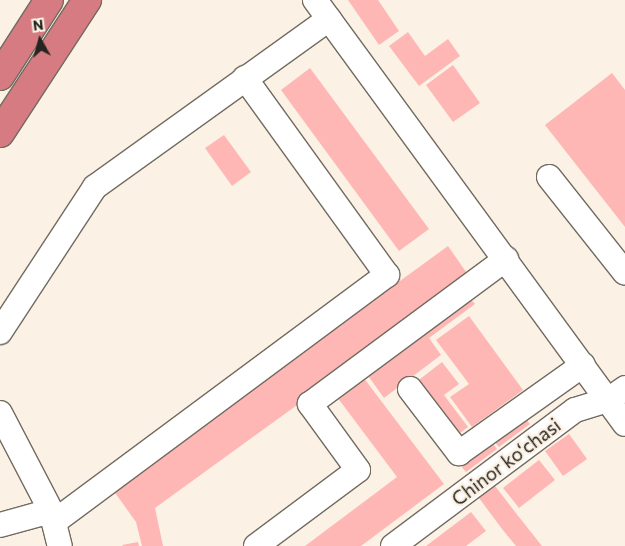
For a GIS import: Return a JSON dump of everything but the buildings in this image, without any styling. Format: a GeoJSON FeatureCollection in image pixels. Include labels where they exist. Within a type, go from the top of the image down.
{"type":"FeatureCollection","features":[{"type":"Feature","properties":{"kind":"highway"},"geometry":{"type":"LineString","coordinates":[[0,76],[50,0]]}},
{"type":"Feature","properties":{"kind":"highway"},"geometry":{"type":"LineString","coordinates":[[0,133],[87,0]]}},
{"type":"Feature","properties":{"kind":"street"},"geometry":{"type":"LineString","coordinates":[[315,0],[583,365],[617,394],[625,424]]}},
{"type":"Feature","properties":{"kind":"street"},"geometry":{"type":"LineString","coordinates":[[0,332],[95,187],[329,19]]}},
{"type":"Feature","properties":{"kind":"street"},"geometry":{"type":"LineString","coordinates":[[0,525],[52,517],[387,275],[245,78]]}},
{"type":"Feature","properties":{"kind":"street"},"geometry":{"type":"LineString","coordinates":[[549,177],[625,273]]}},
{"type":"Feature","properties":{"kind":"street"},"geometry":{"type":"LineString","coordinates":[[256,546],[358,470],[310,404],[506,259]]}},
{"type":"Feature","properties":{"kind":"street"},"geometry":{"type":"LineString","coordinates":[[410,388],[459,453],[583,365]]}},
{"type":"Feature","properties":{"kind":"street","name":"Chinor ko‘chasi"},"geometry":{"type":"LineString","coordinates":[[393,546],[575,410],[617,394]]}},
{"type":"Feature","properties":{"kind":"street"},"geometry":{"type":"LineString","coordinates":[[0,413],[52,517],[60,546]]}}]}
